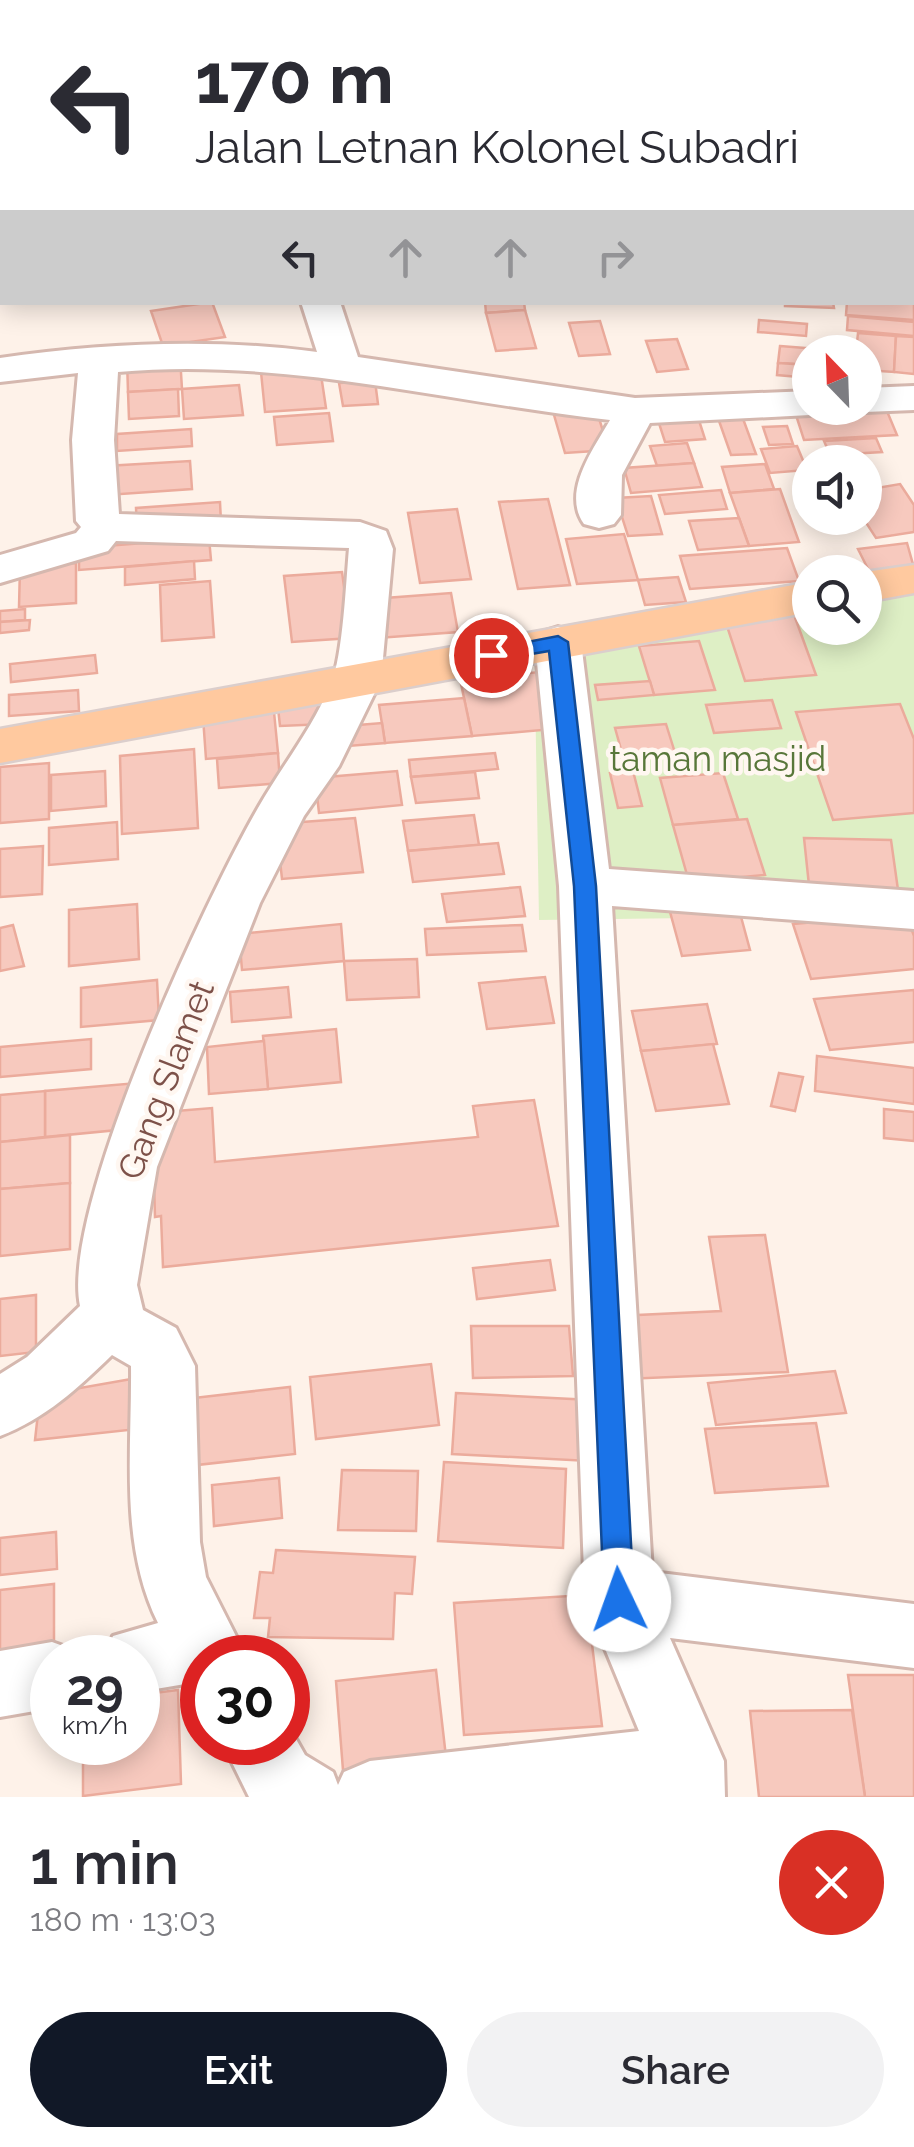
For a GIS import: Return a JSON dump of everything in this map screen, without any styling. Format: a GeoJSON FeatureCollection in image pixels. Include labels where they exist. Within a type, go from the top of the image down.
{"type":"FeatureCollection","features":[{"type":"Feature","properties":{"kind":"main road"},"geometry":{"type":"LineString","coordinates":[[882,585],[914,579]]}},
{"type":"Feature","properties":{"kind":"main road"},"geometry":{"type":"LineString","coordinates":[[0,746],[792,600]]}},
{"type":"Feature","properties":{"kind":"street"},"geometry":{"type":"LineString","coordinates":[[321,305],[340,365]]}},
{"type":"Feature","properties":{"kind":"street"},"geometry":{"type":"LineString","coordinates":[[0,370],[165,353],[340,365],[636,410],[792,403]]}},
{"type":"Feature","properties":{"kind":"street"},"geometry":{"type":"LineString","coordinates":[[99,362],[94,440],[98,522],[104,527],[360,535],[370,540],[356,680]]}},
{"type":"Feature","properties":{"kind":"street"},"geometry":{"type":"LineString","coordinates":[[882,399],[914,398]]}},
{"type":"Feature","properties":{"kind":"street"},"geometry":{"type":"LineString","coordinates":[[599,515],[600,475],[636,410]]}},
{"type":"Feature","properties":{"kind":"street"},"geometry":{"type":"LineString","coordinates":[[0,569],[92,542],[104,527]]}},
{"type":"Feature","properties":{"kind":"street"},"geometry":{"type":"LineString","coordinates":[[370,1797],[688,1779],[619,1600],[585,886],[558,642]]}},
{"type":"Feature","properties":{"kind":"street","name":"Gang Slamet"},"geometry":{"type":"LineString","coordinates":[[110,1316],[106,1285],[128,1166],[234,903],[282,810],[314,766],[356,680]]}},
{"type":"Feature","properties":{"kind":"street"},"geometry":{"type":"LineString","coordinates":[[585,886],[914,910]]}},
{"type":"Feature","properties":{"kind":"street"},"geometry":{"type":"LineString","coordinates":[[0,1408],[49,1376],[110,1316],[115,1326],[154,1347],[163,1366],[166,1542],[173,1582],[201,1635]]}},
{"type":"Feature","properties":{"kind":"street"},"geometry":{"type":"LineString","coordinates":[[619,1600],[914,1636]]}},
{"type":"Feature","properties":{"kind":"street"},"geometry":{"type":"LineString","coordinates":[[0,1684],[30,1679]]}},
{"type":"Feature","properties":{"kind":"street"},"geometry":{"type":"LineString","coordinates":[[271,1765],[279,1780],[307,1797]]}},
{"type":"Feature","properties":{"kind":"green space","name":"taman masjid"},"geometry":{"type":"Polygon","coordinates":[[[914,562],[914,915],[539,920],[534,630],[792,583],[792,645],[882,645],[882,567],[914,562]]]}},
{"type":"Feature","properties":{"kind":"building"},"geometry":{"type":"Polygon","coordinates":[[[213,305],[225,337],[163,346],[151,311],[213,305]]]}},
{"type":"Feature","properties":{"kind":"building"},"geometry":{"type":"Polygon","coordinates":[[[485,305],[524,305],[525,310],[486,313],[485,305]]]}},
{"type":"Feature","properties":{"kind":"building"},"geometry":{"type":"Polygon","coordinates":[[[834,305],[834,308],[785,306],[834,305]]]}},
{"type":"Feature","properties":{"kind":"building"},"geometry":{"type":"Polygon","coordinates":[[[847,305],[914,305],[914,320],[846,315],[847,305]]]}},
{"type":"Feature","properties":{"kind":"building"},"geometry":{"type":"Polygon","coordinates":[[[525,310],[536,348],[496,351],[486,313],[525,310]]]}},
{"type":"Feature","properties":{"kind":"building"},"geometry":{"type":"Polygon","coordinates":[[[848,316],[914,322],[914,336],[847,330],[848,316]]]}},
{"type":"Feature","properties":{"kind":"building"},"geometry":{"type":"Polygon","coordinates":[[[759,320],[807,324],[806,335],[758,332],[759,320]]]}},
{"type":"Feature","properties":{"kind":"building"},"geometry":{"type":"Polygon","coordinates":[[[600,321],[610,354],[579,356],[569,323],[600,321]]]}},
{"type":"Feature","properties":{"kind":"building"},"geometry":{"type":"Polygon","coordinates":[[[858,333],[896,336],[894,372],[882,371],[882,335],[858,333]]]}},
{"type":"Feature","properties":{"kind":"building"},"geometry":{"type":"Polygon","coordinates":[[[896,336],[914,337],[914,374],[894,372],[896,336]]]}},
{"type":"Feature","properties":{"kind":"building"},"geometry":{"type":"Polygon","coordinates":[[[677,339],[688,369],[657,372],[646,341],[677,339]]]}},
{"type":"Feature","properties":{"kind":"building"},"geometry":{"type":"Polygon","coordinates":[[[780,346],[792,347],[792,364],[778,363],[780,346]]]}},
{"type":"Feature","properties":{"kind":"building"},"geometry":{"type":"Polygon","coordinates":[[[180,357],[182,389],[128,392],[127,360],[180,357]]]}},
{"type":"Feature","properties":{"kind":"building"},"geometry":{"type":"Polygon","coordinates":[[[778,363],[792,364],[792,376],[777,375],[778,363]]]}},
{"type":"Feature","properties":{"kind":"building"},"geometry":{"type":"Polygon","coordinates":[[[320,368],[326,408],[265,412],[261,372],[320,368]]]}},
{"type":"Feature","properties":{"kind":"building"},"geometry":{"type":"Polygon","coordinates":[[[375,381],[378,404],[343,406],[339,383],[375,381]]]}},
{"type":"Feature","properties":{"kind":"building"},"geometry":{"type":"Polygon","coordinates":[[[239,385],[243,415],[184,419],[182,389],[239,385]]]}},
{"type":"Feature","properties":{"kind":"building"},"geometry":{"type":"Polygon","coordinates":[[[178,389],[179,416],[129,419],[128,392],[178,389]]]}},
{"type":"Feature","properties":{"kind":"building"},"geometry":{"type":"Polygon","coordinates":[[[882,404],[897,435],[804,440],[799,425],[882,425],[882,404]]]}},
{"type":"Feature","properties":{"kind":"building"},"geometry":{"type":"Polygon","coordinates":[[[696,411],[705,439],[665,442],[656,414],[696,411]]]}},
{"type":"Feature","properties":{"kind":"building"},"geometry":{"type":"Polygon","coordinates":[[[597,412],[609,450],[565,453],[554,415],[597,412]]]}},
{"type":"Feature","properties":{"kind":"building"},"geometry":{"type":"Polygon","coordinates":[[[329,413],[333,441],[277,445],[274,417],[329,413]]]}},
{"type":"Feature","properties":{"kind":"building"},"geometry":{"type":"Polygon","coordinates":[[[742,416],[756,454],[731,455],[718,418],[742,416]]]}},
{"type":"Feature","properties":{"kind":"building"},"geometry":{"type":"Polygon","coordinates":[[[787,426],[793,444],[769,445],[763,427],[787,426]]]}},
{"type":"Feature","properties":{"kind":"building"},"geometry":{"type":"Polygon","coordinates":[[[191,429],[192,446],[117,451],[117,434],[191,429]]]}},
{"type":"Feature","properties":{"kind":"building"},"geometry":{"type":"Polygon","coordinates":[[[876,438],[879,445],[826,445],[824,441],[876,438]]]}},
{"type":"Feature","properties":{"kind":"building"},"geometry":{"type":"Polygon","coordinates":[[[687,443],[694,463],[657,466],[650,446],[687,443]]]}},
{"type":"Feature","properties":{"kind":"building"},"geometry":{"type":"Polygon","coordinates":[[[792,446],[792,471],[770,473],[761,449],[792,446]]]}},
{"type":"Feature","properties":{"kind":"building"},"geometry":{"type":"Polygon","coordinates":[[[190,461],[192,489],[107,495],[106,466],[190,461]]]}},
{"type":"Feature","properties":{"kind":"building"},"geometry":{"type":"Polygon","coordinates":[[[694,463],[702,487],[631,493],[624,468],[694,463]]]}},
{"type":"Feature","properties":{"kind":"building"},"geometry":{"type":"Polygon","coordinates":[[[765,464],[774,489],[730,493],[722,467],[765,464]]]}},
{"type":"Feature","properties":{"kind":"building"},"geometry":{"type":"Polygon","coordinates":[[[900,484],[914,505],[914,532],[876,538],[874,535],[882,535],[882,487],[900,484]]]}},
{"type":"Feature","properties":{"kind":"building"},"geometry":{"type":"Polygon","coordinates":[[[780,489],[792,522],[792,535],[796,535],[799,542],[749,546],[730,493],[780,489]]]}},
{"type":"Feature","properties":{"kind":"building"},"geometry":{"type":"Polygon","coordinates":[[[721,490],[727,509],[665,514],[659,495],[721,490]]]}},
{"type":"Feature","properties":{"kind":"building"},"geometry":{"type":"Polygon","coordinates":[[[651,496],[662,534],[628,536],[616,498],[651,496]]]}},
{"type":"Feature","properties":{"kind":"building"},"geometry":{"type":"Polygon","coordinates":[[[548,499],[570,585],[518,589],[499,502],[548,499]]]}},
{"type":"Feature","properties":{"kind":"building"},"geometry":{"type":"Polygon","coordinates":[[[220,502],[221,522],[137,528],[136,508],[220,502]]]}},
{"type":"Feature","properties":{"kind":"building"},"geometry":{"type":"Polygon","coordinates":[[[457,509],[471,579],[420,583],[408,513],[457,509]]]}},
{"type":"Feature","properties":{"kind":"building"},"geometry":{"type":"Polygon","coordinates":[[[739,518],[749,546],[698,550],[689,521],[739,518]]]}},
{"type":"Feature","properties":{"kind":"building"},"geometry":{"type":"Polygon","coordinates":[[[624,534],[638,580],[577,584],[566,539],[624,534]]]}},
{"type":"Feature","properties":{"kind":"building"},"geometry":{"type":"Polygon","coordinates":[[[209,538],[211,560],[79,570],[79,548],[209,538]]]}},
{"type":"Feature","properties":{"kind":"building"},"geometry":{"type":"Polygon","coordinates":[[[907,543],[914,568],[882,572],[882,555],[861,555],[858,549],[907,543]]]}},
{"type":"Feature","properties":{"kind":"building"},"geometry":{"type":"Polygon","coordinates":[[[787,548],[792,582],[690,589],[680,556],[787,548]]]}},
{"type":"Feature","properties":{"kind":"building"},"geometry":{"type":"Polygon","coordinates":[[[194,561],[195,579],[125,585],[125,567],[194,561]]]}},
{"type":"Feature","properties":{"kind":"building"},"geometry":{"type":"Polygon","coordinates":[[[76,563],[76,603],[19,607],[20,567],[76,563]]]}},
{"type":"Feature","properties":{"kind":"building"},"geometry":{"type":"Polygon","coordinates":[[[342,572],[351,638],[292,642],[284,576],[342,572]]]}},
{"type":"Feature","properties":{"kind":"building"},"geometry":{"type":"Polygon","coordinates":[[[678,577],[686,602],[645,605],[638,580],[678,577]]]}},
{"type":"Feature","properties":{"kind":"building"},"geometry":{"type":"Polygon","coordinates":[[[210,581],[214,637],[162,641],[160,585],[210,581]]]}},
{"type":"Feature","properties":{"kind":"building"},"geometry":{"type":"Polygon","coordinates":[[[451,593],[458,632],[378,638],[372,599],[451,593]]]}},
{"type":"Feature","properties":{"kind":"building"},"geometry":{"type":"Polygon","coordinates":[[[25,609],[25,620],[0,622],[0,611],[25,609]]]}},
{"type":"Feature","properties":{"kind":"building"},"geometry":{"type":"Polygon","coordinates":[[[792,612],[792,645],[805,645],[816,675],[745,681],[724,617],[792,612]]]}},
{"type":"Feature","properties":{"kind":"building"},"geometry":{"type":"Polygon","coordinates":[[[30,620],[29,630],[0,633],[0,622],[30,620]]]}},
{"type":"Feature","properties":{"kind":"building"},"geometry":{"type":"Polygon","coordinates":[[[699,641],[715,690],[654,695],[639,646],[699,641]]]}},
{"type":"Feature","properties":{"kind":"building"},"geometry":{"type":"Polygon","coordinates":[[[95,655],[97,673],[11,682],[10,664],[95,655]]]}},
{"type":"Feature","properties":{"kind":"building"},"geometry":{"type":"Polygon","coordinates":[[[541,672],[554,729],[472,736],[460,679],[541,672]]]}},
{"type":"Feature","properties":{"kind":"building"},"geometry":{"type":"Polygon","coordinates":[[[650,681],[654,695],[598,700],[595,685],[650,681]]]}},
{"type":"Feature","properties":{"kind":"building"},"geometry":{"type":"Polygon","coordinates":[[[78,690],[79,711],[9,716],[9,695],[78,690]]]}},
{"type":"Feature","properties":{"kind":"building"},"geometry":{"type":"Polygon","coordinates":[[[464,698],[472,736],[385,743],[379,705],[464,698]]]}},
{"type":"Feature","properties":{"kind":"building"},"geometry":{"type":"Polygon","coordinates":[[[772,700],[781,728],[714,733],[706,705],[772,700]]]}},
{"type":"Feature","properties":{"kind":"building"},"geometry":{"type":"Polygon","coordinates":[[[325,704],[326,724],[280,726],[278,708],[325,704]]]}},
{"type":"Feature","properties":{"kind":"building"},"geometry":{"type":"Polygon","coordinates":[[[900,704],[914,739],[914,813],[833,820],[796,712],[900,704]]]}},
{"type":"Feature","properties":{"kind":"building"},"geometry":{"type":"Polygon","coordinates":[[[274,712],[278,753],[206,759],[203,717],[274,712]]]}},
{"type":"Feature","properties":{"kind":"building"},"geometry":{"type":"Polygon","coordinates":[[[382,723],[385,743],[348,746],[346,726],[382,723]]]}},
{"type":"Feature","properties":{"kind":"building"},"geometry":{"type":"Polygon","coordinates":[[[666,724],[676,756],[624,760],[615,728],[666,724]]]}},
{"type":"Feature","properties":{"kind":"building"},"geometry":{"type":"Polygon","coordinates":[[[194,749],[198,828],[122,834],[120,756],[194,749]]]}},
{"type":"Feature","properties":{"kind":"building"},"geometry":{"type":"Polygon","coordinates":[[[278,753],[280,783],[219,788],[217,759],[278,753]]]}},
{"type":"Feature","properties":{"kind":"building"},"geometry":{"type":"Polygon","coordinates":[[[495,753],[498,769],[411,777],[409,760],[495,753]]]}},
{"type":"Feature","properties":{"kind":"building"},"geometry":{"type":"Polygon","coordinates":[[[49,763],[49,819],[0,823],[0,767],[49,763]]]}},
{"type":"Feature","properties":{"kind":"building"},"geometry":{"type":"Polygon","coordinates":[[[105,771],[106,806],[51,811],[51,775],[105,771]]]}},
{"type":"Feature","properties":{"kind":"building"},"geometry":{"type":"Polygon","coordinates":[[[397,771],[402,805],[319,813],[315,778],[397,771]]]}},
{"type":"Feature","properties":{"kind":"building"},"geometry":{"type":"Polygon","coordinates":[[[633,771],[642,806],[618,808],[610,773],[633,771]]]}},
{"type":"Feature","properties":{"kind":"building"},"geometry":{"type":"Polygon","coordinates":[[[475,772],[479,798],[416,803],[411,777],[475,772]]]}},
{"type":"Feature","properties":{"kind":"building"},"geometry":{"type":"Polygon","coordinates":[[[723,773],[738,819],[673,825],[660,778],[723,773]]]}},
{"type":"Feature","properties":{"kind":"building"},"geometry":{"type":"Polygon","coordinates":[[[474,815],[479,845],[408,851],[403,821],[474,815]]]}},
{"type":"Feature","properties":{"kind":"building"},"geometry":{"type":"Polygon","coordinates":[[[355,818],[363,872],[282,879],[276,824],[355,818]]]}},
{"type":"Feature","properties":{"kind":"building"},"geometry":{"type":"Polygon","coordinates":[[[747,819],[765,875],[689,882],[673,825],[747,819]]]}},
{"type":"Feature","properties":{"kind":"building"},"geometry":{"type":"Polygon","coordinates":[[[117,822],[118,859],[49,865],[49,828],[117,822]]]}},
{"type":"Feature","properties":{"kind":"building"},"geometry":{"type":"Polygon","coordinates":[[[804,838],[891,840],[899,897],[810,895],[804,838]]]}},
{"type":"Feature","properties":{"kind":"building"},"geometry":{"type":"Polygon","coordinates":[[[498,843],[504,874],[413,882],[408,851],[498,843]]]}},
{"type":"Feature","properties":{"kind":"building"},"geometry":{"type":"Polygon","coordinates":[[[43,846],[42,894],[0,897],[0,849],[43,846]]]}},
{"type":"Feature","properties":{"kind":"building"},"geometry":{"type":"Polygon","coordinates":[[[520,887],[525,916],[447,922],[442,894],[520,887]]]}},
{"type":"Feature","properties":{"kind":"building"},"geometry":{"type":"Polygon","coordinates":[[[737,902],[750,950],[682,956],[669,908],[737,902]]]}},
{"type":"Feature","properties":{"kind":"building"},"geometry":{"type":"Polygon","coordinates":[[[137,904],[139,959],[69,966],[69,910],[137,904]]]}},
{"type":"Feature","properties":{"kind":"building"},"geometry":{"type":"Polygon","coordinates":[[[906,914],[914,936],[914,969],[811,979],[793,924],[906,914]]]}},
{"type":"Feature","properties":{"kind":"building"},"geometry":{"type":"Polygon","coordinates":[[[341,924],[344,961],[242,970],[239,934],[341,924]]]}},
{"type":"Feature","properties":{"kind":"building"},"geometry":{"type":"Polygon","coordinates":[[[13,925],[24,966],[0,971],[0,928],[13,925]]]}},
{"type":"Feature","properties":{"kind":"building"},"geometry":{"type":"Polygon","coordinates":[[[522,925],[526,951],[427,955],[425,929],[522,925]]]}},
{"type":"Feature","properties":{"kind":"building"},"geometry":{"type":"Polygon","coordinates":[[[417,959],[419,997],[347,1000],[344,961],[417,959]]]}},
{"type":"Feature","properties":{"kind":"building"},"geometry":{"type":"Polygon","coordinates":[[[545,977],[554,1023],[487,1029],[479,983],[545,977]]]}},
{"type":"Feature","properties":{"kind":"building"},"geometry":{"type":"Polygon","coordinates":[[[157,980],[159,1020],[81,1027],[81,988],[157,980]]]}},
{"type":"Feature","properties":{"kind":"building"},"geometry":{"type":"Polygon","coordinates":[[[288,987],[291,1017],[232,1022],[230,992],[288,987]]]}},
{"type":"Feature","properties":{"kind":"building"},"geometry":{"type":"Polygon","coordinates":[[[914,990],[914,1042],[830,1050],[814,999],[914,990]]]}},
{"type":"Feature","properties":{"kind":"building"},"geometry":{"type":"Polygon","coordinates":[[[707,1004],[717,1044],[641,1051],[632,1011],[707,1004]]]}},
{"type":"Feature","properties":{"kind":"building"},"geometry":{"type":"Polygon","coordinates":[[[336,1029],[341,1082],[268,1089],[263,1036],[336,1029]]]}},
{"type":"Feature","properties":{"kind":"building"},"geometry":{"type":"Polygon","coordinates":[[[91,1039],[91,1069],[0,1077],[0,1047],[91,1039]]]}},
{"type":"Feature","properties":{"kind":"building"},"geometry":{"type":"Polygon","coordinates":[[[264,1041],[268,1089],[209,1094],[207,1047],[264,1041]]]}},
{"type":"Feature","properties":{"kind":"building"},"geometry":{"type":"Polygon","coordinates":[[[713,1044],[729,1104],[656,1111],[641,1051],[713,1044]]]}},
{"type":"Feature","properties":{"kind":"building"},"geometry":{"type":"Polygon","coordinates":[[[817,1056],[914,1068],[914,1104],[815,1091],[817,1056]]]}},
{"type":"Feature","properties":{"kind":"building"},"geometry":{"type":"Polygon","coordinates":[[[779,1073],[803,1077],[795,1111],[771,1106],[779,1073]]]}},
{"type":"Feature","properties":{"kind":"building"},"geometry":{"type":"Polygon","coordinates":[[[137,1083],[138,1128],[45,1137],[45,1091],[137,1083]]]}},
{"type":"Feature","properties":{"kind":"building"},"geometry":{"type":"Polygon","coordinates":[[[45,1091],[45,1137],[0,1142],[0,1095],[45,1091]]]}},
{"type":"Feature","properties":{"kind":"building"},"geometry":{"type":"Polygon","coordinates":[[[534,1100],[558,1226],[163,1267],[161,1216],[155,1217],[152,1113],[212,1108],[215,1162],[478,1137],[473,1106],[534,1100]]]}},
{"type":"Feature","properties":{"kind":"building"},"geometry":{"type":"Polygon","coordinates":[[[884,1109],[914,1112],[914,1141],[884,1138],[884,1109]]]}},
{"type":"Feature","properties":{"kind":"building"},"geometry":{"type":"Polygon","coordinates":[[[70,1135],[70,1183],[0,1189],[0,1142],[70,1135]]]}},
{"type":"Feature","properties":{"kind":"building"},"geometry":{"type":"Polygon","coordinates":[[[70,1183],[70,1249],[0,1256],[0,1189],[70,1183]]]}},
{"type":"Feature","properties":{"kind":"building"},"geometry":{"type":"Polygon","coordinates":[[[765,1235],[788,1372],[625,1379],[617,1316],[721,1311],[709,1237],[765,1235]]]}},
{"type":"Feature","properties":{"kind":"building"},"geometry":{"type":"Polygon","coordinates":[[[550,1260],[555,1290],[477,1299],[473,1268],[550,1260]]]}},
{"type":"Feature","properties":{"kind":"building"},"geometry":{"type":"Polygon","coordinates":[[[36,1295],[36,1352],[0,1356],[0,1299],[36,1295]]]}},
{"type":"Feature","properties":{"kind":"building"},"geometry":{"type":"Polygon","coordinates":[[[471,1326],[569,1326],[573,1376],[473,1378],[471,1326]]]}},
{"type":"Feature","properties":{"kind":"building"},"geometry":{"type":"Polygon","coordinates":[[[431,1364],[439,1425],[316,1439],[310,1377],[431,1364]]]}},
{"type":"Feature","properties":{"kind":"building"},"geometry":{"type":"Polygon","coordinates":[[[835,1371],[846,1413],[716,1425],[708,1383],[835,1371]]]}},
{"type":"Feature","properties":{"kind":"building"},"geometry":{"type":"Polygon","coordinates":[[[137,1378],[138,1429],[35,1440],[40,1395],[137,1378]]]}},
{"type":"Feature","properties":{"kind":"building"},"geometry":{"type":"Polygon","coordinates":[[[290,1387],[295,1454],[179,1467],[176,1400],[290,1387]]]}},
{"type":"Feature","properties":{"kind":"building"},"geometry":{"type":"Polygon","coordinates":[[[456,1393],[591,1400],[589,1461],[452,1454],[456,1393]]]}},
{"type":"Feature","properties":{"kind":"building"},"geometry":{"type":"Polygon","coordinates":[[[816,1423],[828,1486],[715,1493],[705,1429],[816,1423]]]}},
{"type":"Feature","properties":{"kind":"building"},"geometry":{"type":"Polygon","coordinates":[[[444,1462],[566,1469],[563,1548],[438,1541],[444,1462]]]}},
{"type":"Feature","properties":{"kind":"building"},"geometry":{"type":"Polygon","coordinates":[[[342,1470],[418,1471],[416,1531],[338,1530],[342,1470]]]}},
{"type":"Feature","properties":{"kind":"building"},"geometry":{"type":"Polygon","coordinates":[[[279,1478],[282,1518],[214,1526],[212,1485],[279,1478]]]}},
{"type":"Feature","properties":{"kind":"building"},"geometry":{"type":"Polygon","coordinates":[[[56,1532],[57,1569],[0,1575],[0,1538],[56,1532]]]}},
{"type":"Feature","properties":{"kind":"building"},"geometry":{"type":"Polygon","coordinates":[[[276,1550],[415,1557],[412,1594],[395,1593],[393,1639],[268,1635],[270,1618],[254,1618],[260,1572],[273,1573],[276,1550]]]}},
{"type":"Feature","properties":{"kind":"building"},"geometry":{"type":"Polygon","coordinates":[[[54,1584],[54,1635],[30,1635],[30,1655],[0,1658],[0,1590],[54,1584]]]}},
{"type":"Feature","properties":{"kind":"building"},"geometry":{"type":"Polygon","coordinates":[[[586,1595],[602,1726],[464,1735],[454,1603],[586,1595]]]}},
{"type":"Feature","properties":{"kind":"building"},"geometry":{"type":"Polygon","coordinates":[[[436,1670],[446,1757],[343,1770],[336,1681],[436,1670]]]}},
{"type":"Feature","properties":{"kind":"building"},"geometry":{"type":"Polygon","coordinates":[[[848,1675],[914,1675],[914,1797],[865,1797],[848,1675]]]}},
{"type":"Feature","properties":{"kind":"building"},"geometry":{"type":"Polygon","coordinates":[[[178,1690],[181,1784],[83,1796],[83,1765],[160,1765],[160,1692],[178,1690]]]}},
{"type":"Feature","properties":{"kind":"building"},"geometry":{"type":"Polygon","coordinates":[[[852,1710],[865,1797],[759,1797],[750,1711],[852,1710]]]}},
{"type":"Feature","properties":{"kind":"route"},"geometry":{"type":"LineString","coordinates":[[491,655],[558,642],[585,886],[619,1600]]}}]}
